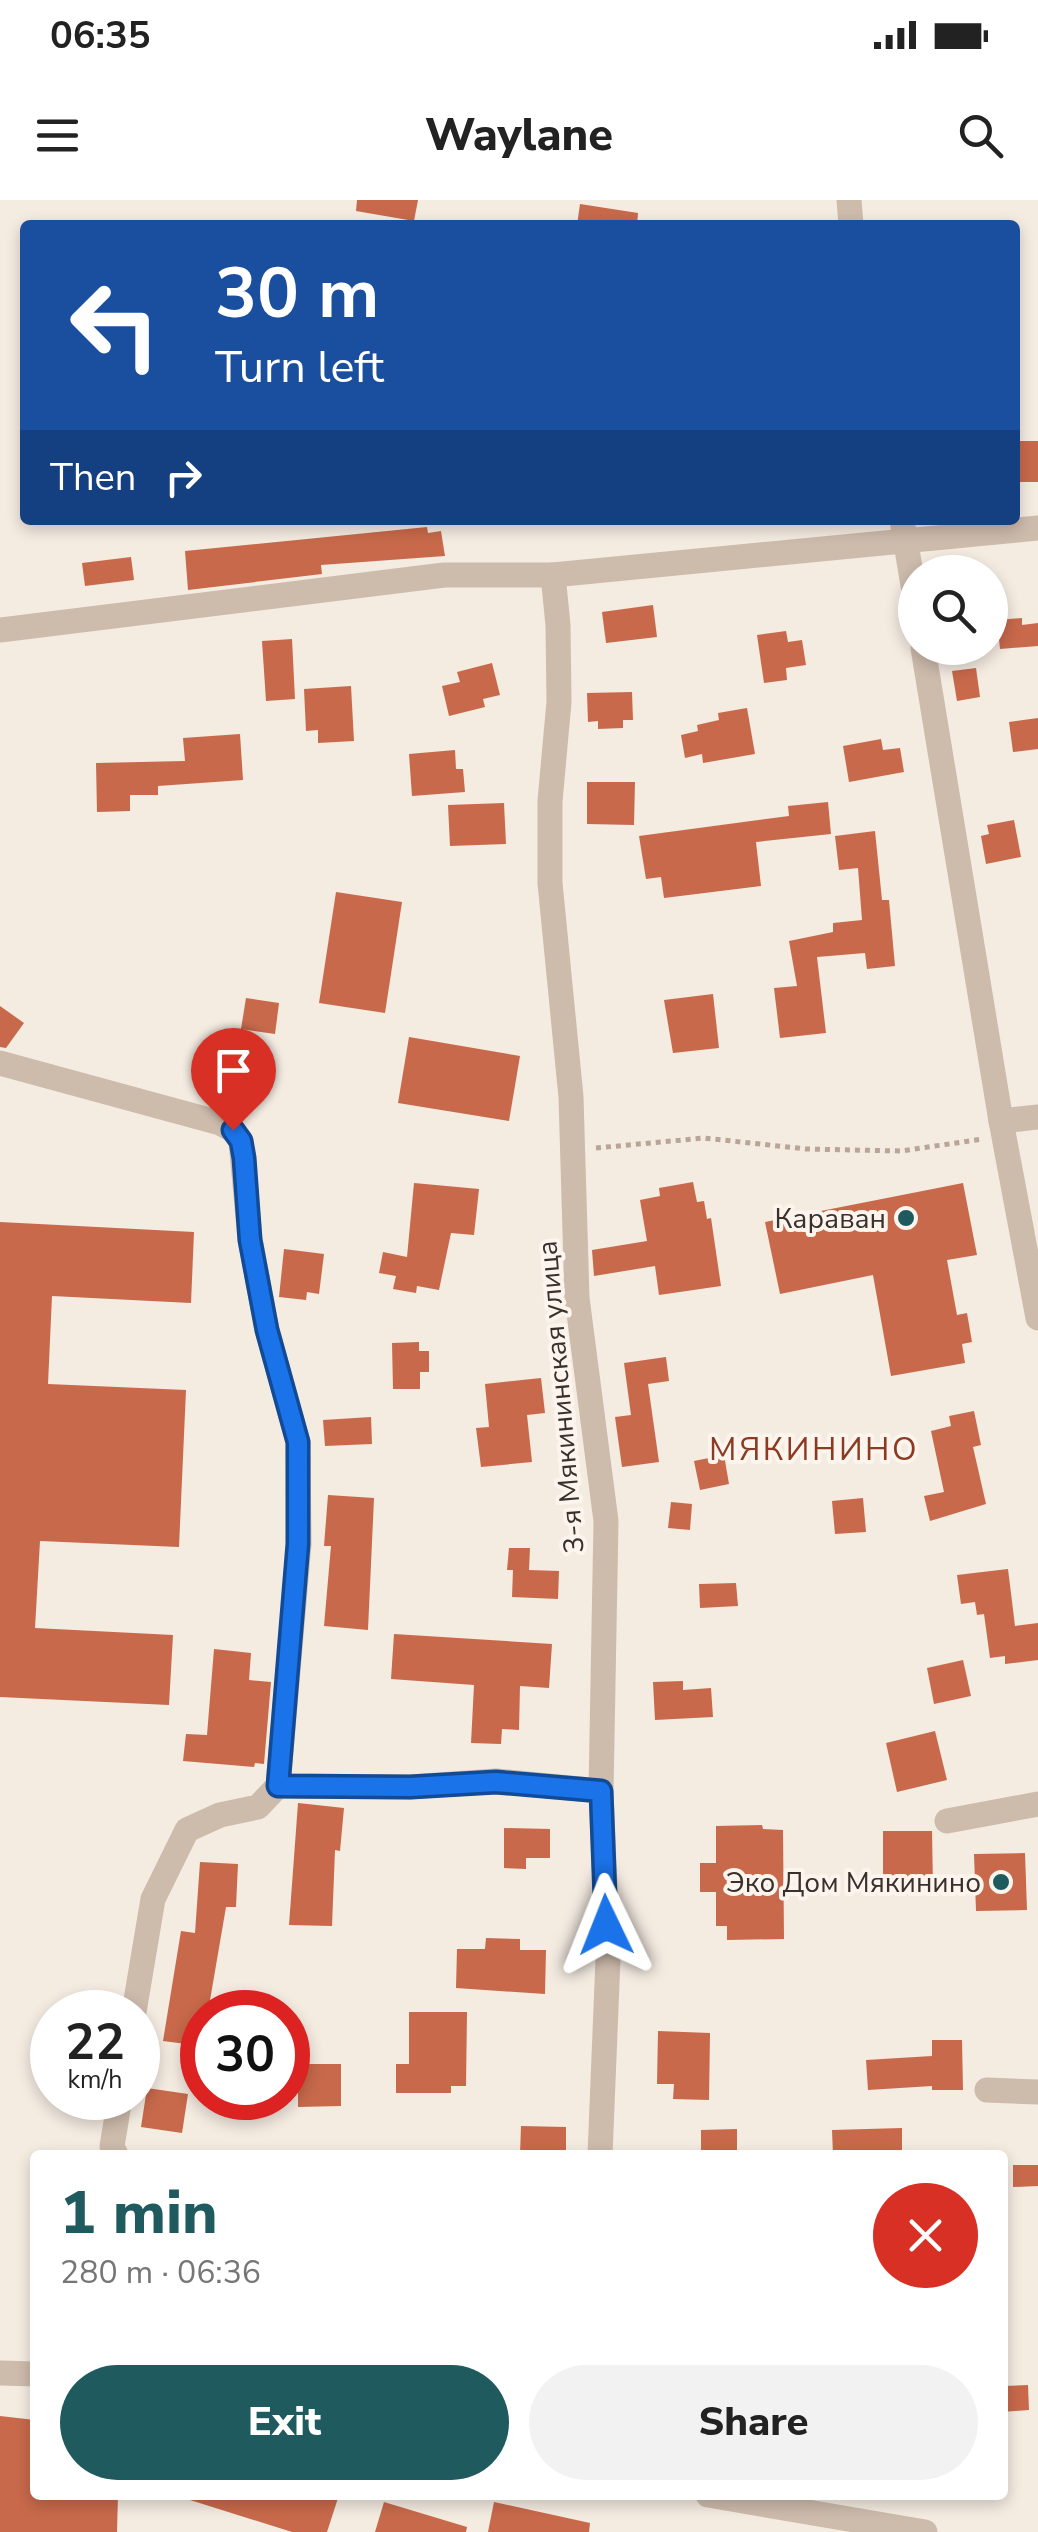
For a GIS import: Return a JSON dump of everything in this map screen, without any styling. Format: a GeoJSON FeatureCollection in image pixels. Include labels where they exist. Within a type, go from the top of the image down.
{"type":"FeatureCollection","features":[{"type":"Feature","properties":{"kind":"street"},"geometry":{"type":"LineString","coordinates":[[0,630],[444,574],[553,575],[904,531],[1038,528]]}},
{"type":"Feature","properties":{"kind":"street","name":"3-я Мякининская улица"},"geometry":{"type":"LineString","coordinates":[[553,575],[560,702],[550,800],[550,883],[571,1098],[577,1298],[606,1521],[601,1791],[608,1959],[600,2150]]}},
{"type":"Feature","properties":{"kind":"street"},"geometry":{"type":"LineString","coordinates":[[927,665],[1002,1128],[1038,1318]]}},
{"type":"Feature","properties":{"kind":"street"},"geometry":{"type":"LineString","coordinates":[[0,1063],[220,1123],[233,1130],[241,1141],[244,1158],[250,1240],[267,1330],[298,1442],[298,1544],[278,1786],[258,1807],[220,1815],[187,1830],[153,1898],[138,1990]]}},
{"type":"Feature","properties":{"kind":"street"},"geometry":{"type":"LineString","coordinates":[[1002,1128],[1038,1117]]}},
{"type":"Feature","properties":{"kind":"street"},"geometry":{"type":"LineString","coordinates":[[278,1786],[410,1787],[496,1782],[601,1791]]}},
{"type":"Feature","properties":{"kind":"street"},"geometry":{"type":"LineString","coordinates":[[947,1821],[1038,1804]]}},
{"type":"Feature","properties":{"kind":"street"},"geometry":{"type":"LineString","coordinates":[[987,2090],[1038,2092]]}},
{"type":"Feature","properties":{"kind":"street"},"geometry":{"type":"LineString","coordinates":[[114,2150],[116,2120]]}},
{"type":"Feature","properties":{"kind":"street"},"geometry":{"type":"LineString","coordinates":[[737,2500],[926,2532]]}},
{"type":"Feature","properties":{"kind":"path"},"geometry":{"type":"LineString","coordinates":[[573,1150],[704,1138],[806,1149],[901,1151],[1002,1128]]}},
{"type":"Feature","properties":{"kind":"building"},"geometry":{"type":"Polygon","coordinates":[[[357,200],[418,200],[414,220],[356,211],[357,200]]]}},
{"type":"Feature","properties":{"kind":"building"},"geometry":{"type":"Polygon","coordinates":[[[580,204],[638,213],[637,220],[578,220],[580,204]]]}},
{"type":"Feature","properties":{"kind":"building"},"geometry":{"type":"Polygon","coordinates":[[[1020,441],[1038,441],[1038,482],[1020,482],[1020,441]]]}},
{"type":"Feature","properties":{"kind":"building"},"geometry":{"type":"Polygon","coordinates":[[[427,527],[428,533],[441,531],[445,556],[321,565],[322,574],[188,590],[185,551],[427,527]]]}},
{"type":"Feature","properties":{"kind":"building"},"geometry":{"type":"Polygon","coordinates":[[[131,557],[134,580],[85,586],[82,563],[131,557]]]}},
{"type":"Feature","properties":{"kind":"building"},"geometry":{"type":"Polygon","coordinates":[[[653,605],[657,637],[606,643],[602,612],[653,605]]]}},
{"type":"Feature","properties":{"kind":"building"},"geometry":{"type":"Polygon","coordinates":[[[1022,618],[1022,625],[1038,623],[1038,646],[1008,648],[1008,619],[1022,618]]]}},
{"type":"Feature","properties":{"kind":"building"},"geometry":{"type":"Polygon","coordinates":[[[786,631],[788,642],[802,640],[806,665],[786,668],[787,680],[764,683],[757,635],[786,631]]]}},
{"type":"Feature","properties":{"kind":"building"},"geometry":{"type":"Polygon","coordinates":[[[292,639],[295,699],[266,701],[262,641],[292,639]]]}},
{"type":"Feature","properties":{"kind":"building"},"geometry":{"type":"Polygon","coordinates":[[[492,663],[500,695],[483,699],[485,707],[449,716],[442,686],[460,682],[457,672],[492,663]]]}},
{"type":"Feature","properties":{"kind":"building"},"geometry":{"type":"Polygon","coordinates":[[[976,668],[980,697],[957,701],[952,671],[976,668]]]}},
{"type":"Feature","properties":{"kind":"building"},"geometry":{"type":"Polygon","coordinates":[[[351,686],[354,741],[318,743],[318,730],[306,731],[304,689],[351,686]]]}},
{"type":"Feature","properties":{"kind":"building"},"geometry":{"type":"Polygon","coordinates":[[[632,692],[633,720],[623,720],[623,728],[598,729],[598,721],[588,722],[587,693],[632,692]]]}},
{"type":"Feature","properties":{"kind":"building"},"geometry":{"type":"Polygon","coordinates":[[[747,708],[755,754],[703,763],[702,754],[685,758],[681,735],[698,731],[697,725],[719,720],[718,713],[747,708]]]}},
{"type":"Feature","properties":{"kind":"building"},"geometry":{"type":"Polygon","coordinates":[[[1038,718],[1038,749],[1013,752],[1009,722],[1038,718]]]}},
{"type":"Feature","properties":{"kind":"building"},"geometry":{"type":"Polygon","coordinates":[[[240,734],[243,780],[158,786],[158,795],[130,795],[130,811],[97,812],[96,763],[185,761],[183,738],[240,734]]]}},
{"type":"Feature","properties":{"kind":"building"},"geometry":{"type":"Polygon","coordinates":[[[881,739],[883,750],[900,748],[904,772],[849,782],[843,746],[881,739]]]}},
{"type":"Feature","properties":{"kind":"building"},"geometry":{"type":"Polygon","coordinates":[[[455,750],[456,769],[463,769],[465,792],[412,796],[409,754],[455,750]]]}},
{"type":"Feature","properties":{"kind":"building"},"geometry":{"type":"Polygon","coordinates":[[[587,782],[635,782],[634,825],[587,824],[587,782]]]}},
{"type":"Feature","properties":{"kind":"building"},"geometry":{"type":"Polygon","coordinates":[[[828,802],[831,834],[756,842],[761,886],[664,898],[661,877],[646,879],[639,836],[789,816],[788,806],[828,802]]]}},
{"type":"Feature","properties":{"kind":"building"},"geometry":{"type":"Polygon","coordinates":[[[504,803],[506,844],[450,846],[448,805],[504,803]]]}},
{"type":"Feature","properties":{"kind":"building"},"geometry":{"type":"Polygon","coordinates":[[[1014,820],[1021,857],[986,864],[981,836],[989,834],[987,825],[1014,820]]]}},
{"type":"Feature","properties":{"kind":"building"},"geometry":{"type":"Polygon","coordinates":[[[875,831],[882,900],[889,900],[895,966],[867,969],[865,953],[817,957],[826,1033],[780,1038],[774,988],[797,986],[789,941],[833,932],[833,923],[862,920],[858,868],[839,870],[835,836],[875,831]]]}},
{"type":"Feature","properties":{"kind":"building"},"geometry":{"type":"Polygon","coordinates":[[[336,892],[402,902],[385,1013],[319,1003],[336,892]]]}},
{"type":"Feature","properties":{"kind":"building"},"geometry":{"type":"Polygon","coordinates":[[[713,994],[719,1048],[673,1053],[664,1000],[713,994]]]}},
{"type":"Feature","properties":{"kind":"building"},"geometry":{"type":"Polygon","coordinates":[[[246,998],[279,1003],[275,1034],[241,1029],[246,998]]]}},
{"type":"Feature","properties":{"kind":"building"},"geometry":{"type":"Polygon","coordinates":[[[0,1006],[24,1023],[6,1048],[0,1047],[0,1006]]]}},
{"type":"Feature","properties":{"kind":"building"},"geometry":{"type":"Polygon","coordinates":[[[409,1037],[520,1056],[509,1121],[398,1103],[409,1037]]]}},
{"type":"Feature","properties":{"kind":"building"},"geometry":{"type":"Polygon","coordinates":[[[693,1182],[697,1202],[704,1201],[707,1219],[711,1218],[721,1286],[659,1295],[655,1266],[594,1276],[592,1250],[647,1241],[640,1200],[660,1196],[659,1188],[693,1182]]]}},
{"type":"Feature","properties":{"kind":"building"},"geometry":{"type":"Polygon","coordinates":[[[414,1183],[479,1189],[474,1235],[451,1233],[439,1290],[417,1286],[416,1293],[393,1289],[396,1276],[379,1273],[383,1252],[407,1257],[414,1183]]]}},
{"type":"Feature","properties":{"kind":"building"},"geometry":{"type":"Polygon","coordinates":[[[963,1183],[977,1255],[947,1260],[957,1315],[967,1313],[972,1342],[962,1344],[965,1363],[891,1376],[873,1275],[780,1294],[765,1222],[963,1183]]]}},
{"type":"Feature","properties":{"kind":"building"},"geometry":{"type":"Polygon","coordinates":[[[0,1222],[194,1232],[191,1303],[52,1296],[48,1384],[186,1390],[179,1547],[40,1541],[35,1628],[173,1635],[169,1705],[0,1697],[0,1222]]]}},
{"type":"Feature","properties":{"kind":"building"},"geometry":{"type":"Polygon","coordinates":[[[284,1249],[324,1254],[319,1294],[307,1292],[306,1300],[279,1297],[284,1249]]]}},
{"type":"Feature","properties":{"kind":"building"},"geometry":{"type":"Polygon","coordinates":[[[419,1342],[419,1351],[429,1351],[429,1372],[420,1372],[420,1389],[393,1389],[392,1343],[419,1342]]]}},
{"type":"Feature","properties":{"kind":"building"},"geometry":{"type":"Polygon","coordinates":[[[666,1357],[669,1381],[648,1384],[659,1462],[622,1467],[615,1417],[631,1415],[624,1363],[666,1357]]]}},
{"type":"Feature","properties":{"kind":"building"},"geometry":{"type":"Polygon","coordinates":[[[541,1378],[545,1413],[527,1415],[532,1462],[481,1467],[476,1428],[489,1427],[485,1384],[541,1378]]]}},
{"type":"Feature","properties":{"kind":"building"},"geometry":{"type":"Polygon","coordinates":[[[974,1411],[981,1445],[973,1447],[986,1504],[930,1521],[924,1496],[944,1492],[931,1431],[951,1426],[949,1416],[974,1411]]]}},
{"type":"Feature","properties":{"kind":"building"},"geometry":{"type":"Polygon","coordinates":[[[371,1417],[372,1444],[325,1446],[323,1420],[371,1417]]]}},
{"type":"Feature","properties":{"kind":"building"},"geometry":{"type":"Polygon","coordinates":[[[724,1455],[729,1484],[700,1490],[694,1461],[724,1455]]]}},
{"type":"Feature","properties":{"kind":"building"},"geometry":{"type":"Polygon","coordinates":[[[328,1495],[374,1498],[368,1630],[324,1626],[331,1546],[324,1546],[328,1495]]]}},
{"type":"Feature","properties":{"kind":"building"},"geometry":{"type":"Polygon","coordinates":[[[863,1498],[866,1532],[835,1534],[832,1501],[863,1498]]]}},
{"type":"Feature","properties":{"kind":"building"},"geometry":{"type":"Polygon","coordinates":[[[671,1502],[692,1504],[690,1530],[668,1528],[671,1502]]]}},
{"type":"Feature","properties":{"kind":"building"},"geometry":{"type":"Polygon","coordinates":[[[509,1548],[530,1548],[529,1570],[559,1571],[558,1599],[512,1597],[513,1570],[507,1570],[509,1548]]]}},
{"type":"Feature","properties":{"kind":"building"},"geometry":{"type":"Polygon","coordinates":[[[1008,1569],[1015,1626],[1038,1623],[1038,1660],[1005,1664],[1005,1656],[990,1658],[984,1614],[977,1615],[975,1602],[961,1604],[957,1575],[1008,1569]]]}},
{"type":"Feature","properties":{"kind":"building"},"geometry":{"type":"Polygon","coordinates":[[[736,1583],[738,1606],[700,1608],[699,1584],[736,1583]]]}},
{"type":"Feature","properties":{"kind":"building"},"geometry":{"type":"Polygon","coordinates":[[[394,1634],[552,1644],[549,1688],[520,1686],[519,1730],[502,1729],[501,1744],[471,1743],[474,1685],[391,1679],[394,1634]]]}},
{"type":"Feature","properties":{"kind":"building"},"geometry":{"type":"Polygon","coordinates":[[[214,1649],[251,1653],[249,1680],[271,1682],[264,1764],[255,1763],[254,1767],[183,1761],[186,1734],[207,1735],[214,1649]]]}},
{"type":"Feature","properties":{"kind":"building"},"geometry":{"type":"Polygon","coordinates":[[[963,1660],[971,1696],[934,1704],[927,1668],[963,1660]]]}},
{"type":"Feature","properties":{"kind":"building"},"geometry":{"type":"Polygon","coordinates":[[[683,1681],[683,1690],[711,1688],[713,1717],[655,1720],[653,1682],[683,1681]]]}},
{"type":"Feature","properties":{"kind":"building"},"geometry":{"type":"Polygon","coordinates":[[[935,1731],[947,1780],[897,1792],[886,1743],[935,1731]]]}},
{"type":"Feature","properties":{"kind":"building"},"geometry":{"type":"Polygon","coordinates":[[[298,1803],[344,1808],[340,1851],[335,1850],[332,1926],[289,1925],[298,1803]]]}},
{"type":"Feature","properties":{"kind":"building"},"geometry":{"type":"Polygon","coordinates":[[[762,1825],[763,1829],[783,1830],[784,1939],[727,1940],[727,1926],[716,1926],[716,1892],[700,1892],[700,1863],[716,1863],[716,1826],[762,1825]]]}},
{"type":"Feature","properties":{"kind":"building"},"geometry":{"type":"Polygon","coordinates":[[[504,1828],[550,1829],[550,1858],[526,1858],[526,1869],[504,1868],[504,1828]]]}},
{"type":"Feature","properties":{"kind":"building"},"geometry":{"type":"Polygon","coordinates":[[[883,1831],[932,1831],[933,1888],[883,1888],[883,1831]]]}},
{"type":"Feature","properties":{"kind":"building","name":"Эко Дом Мякинино"},"geometry":{"type":"Polygon","coordinates":[[[1025,1853],[1027,1910],[976,1911],[974,1854],[1025,1853]]]}},
{"type":"Feature","properties":{"kind":"building"},"geometry":{"type":"Polygon","coordinates":[[[200,1862],[238,1864],[236,1907],[226,1907],[212,1990],[180,1990],[180,2043],[163,2041],[181,1931],[195,1933],[200,1862]]]}},
{"type":"Feature","properties":{"kind":"building"},"geometry":{"type":"Polygon","coordinates":[[[486,1938],[520,1939],[520,1950],[546,1950],[545,1994],[456,1988],[457,1949],[485,1949],[486,1938]]]}},
{"type":"Feature","properties":{"kind":"building"},"geometry":{"type":"Polygon","coordinates":[[[409,2012],[467,2012],[466,2086],[451,2086],[451,2093],[396,2093],[396,2064],[409,2064],[409,2012]]]}},
{"type":"Feature","properties":{"kind":"building"},"geometry":{"type":"Polygon","coordinates":[[[658,2031],[710,2033],[709,2100],[673,2099],[674,2084],[657,2084],[658,2031]]]}},
{"type":"Feature","properties":{"kind":"building"},"geometry":{"type":"Polygon","coordinates":[[[932,2040],[962,2040],[963,2090],[932,2090],[932,2086],[868,2090],[866,2060],[932,2056],[932,2040]]]}},
{"type":"Feature","properties":{"kind":"building"},"geometry":{"type":"Polygon","coordinates":[[[310,2064],[341,2064],[341,2106],[310,2107],[310,2064]]]}},
{"type":"Feature","properties":{"kind":"building"},"geometry":{"type":"Polygon","coordinates":[[[160,2090],[180,2093],[182,2133],[141,2127],[142,2120],[160,2120],[160,2090]]]}},
{"type":"Feature","properties":{"kind":"building"},"geometry":{"type":"Polygon","coordinates":[[[521,2126],[566,2127],[566,2150],[520,2150],[521,2126]]]}},
{"type":"Feature","properties":{"kind":"building"},"geometry":{"type":"Polygon","coordinates":[[[902,2128],[902,2150],[833,2150],[832,2130],[902,2128]]]}},
{"type":"Feature","properties":{"kind":"building"},"geometry":{"type":"Polygon","coordinates":[[[737,2129],[737,2150],[701,2150],[701,2130],[737,2129]]]}},
{"type":"Feature","properties":{"kind":"building"},"geometry":{"type":"Polygon","coordinates":[[[1013,2165],[1038,2165],[1038,2186],[1013,2187],[1013,2165]]]}},
{"type":"Feature","properties":{"kind":"building"},"geometry":{"type":"Polygon","coordinates":[[[1028,2385],[1029,2410],[1008,2412],[1008,2386],[1028,2385]]]}},
{"type":"Feature","properties":{"kind":"building"},"geometry":{"type":"Polygon","coordinates":[[[0,2416],[30,2419],[30,2500],[118,2500],[117,2532],[0,2532],[0,2416]]]}},
{"type":"Feature","properties":{"kind":"building"},"geometry":{"type":"Polygon","coordinates":[[[190,2500],[337,2500],[327,2532],[292,2532],[190,2500]]]}},
{"type":"Feature","properties":{"kind":"building"},"geometry":{"type":"Polygon","coordinates":[[[384,2502],[467,2527],[466,2532],[375,2532],[384,2502]]]}},
{"type":"Feature","properties":{"kind":"building"},"geometry":{"type":"Polygon","coordinates":[[[494,2502],[590,2523],[589,2532],[488,2532],[494,2502]]]}},
{"type":"Feature","properties":{"kind":"place","name":"Караван"},"geometry":{"type":"Point","coordinates":[906,1218]}},
{"type":"Feature","properties":{"kind":"place","name":"Эко Дом Мякинино"},"geometry":{"type":"Point","coordinates":[1001,1882]}},
{"type":"Feature","properties":{"kind":"district","name":"МЯКИНИНО"},"geometry":{"type":"Point","coordinates":[814,1449]}},
{"type":"Feature","properties":{"kind":"route"},"geometry":{"type":"LineString","coordinates":[[233,1130],[241,1141],[244,1158],[250,1240],[267,1330],[298,1442],[298,1544],[278,1786],[410,1787],[496,1782],[601,1791],[606,1925]]}}]}
